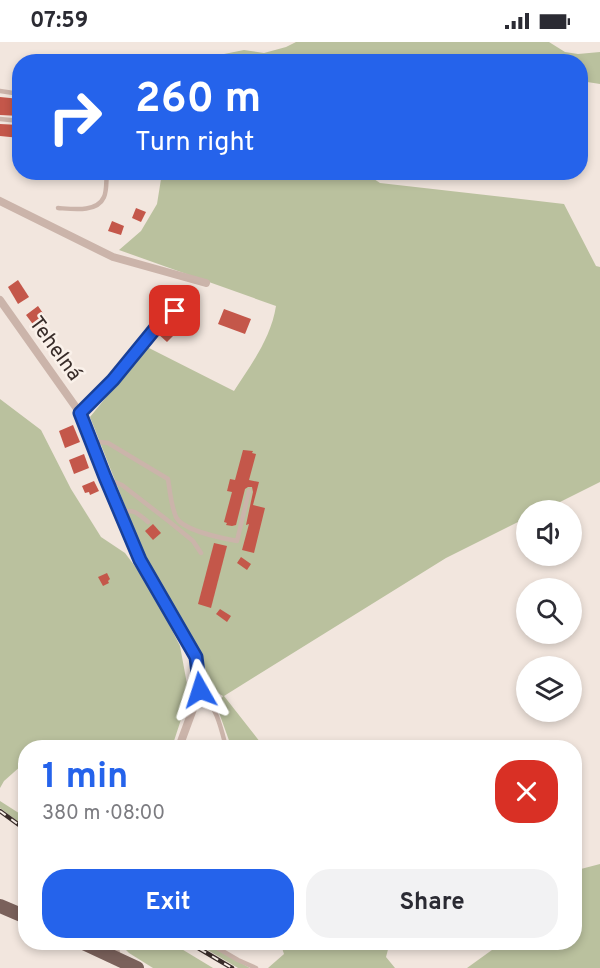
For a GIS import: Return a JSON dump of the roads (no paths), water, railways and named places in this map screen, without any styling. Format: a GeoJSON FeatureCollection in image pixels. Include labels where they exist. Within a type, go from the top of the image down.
{"type":"FeatureCollection","features":[{"type":"Feature","properties":{"kind":"main road"},"geometry":{"type":"LineString","coordinates":[[0,906],[18,914]]}},
{"type":"Feature","properties":{"kind":"main road"},"geometry":{"type":"LineString","coordinates":[[99,950],[137,968]]}},
{"type":"Feature","properties":{"kind":"street"},"geometry":{"type":"LineString","coordinates":[[0,201],[113,257],[206,284]]}},
{"type":"Feature","properties":{"kind":"street","name":"Tehelná"},"geometry":{"type":"LineString","coordinates":[[0,300],[80,413],[140,560],[196,657],[200,690],[182,740]]}},
{"type":"Feature","properties":{"kind":"street"},"geometry":{"type":"LineString","coordinates":[[116,950],[117,958]]}},
{"type":"Feature","properties":{"kind":"lane"},"geometry":{"type":"LineString","coordinates":[[58,208],[96,207],[104,197],[106,180]]}},
{"type":"Feature","properties":{"kind":"lane"},"geometry":{"type":"LineString","coordinates":[[80,413],[113,380],[163,319],[175,311],[186,313]]}},
{"type":"Feature","properties":{"kind":"lane"},"geometry":{"type":"LineString","coordinates":[[91,441],[108,443],[168,479],[177,520],[189,528],[237,541],[249,491]]}},
{"type":"Feature","properties":{"kind":"lane"},"geometry":{"type":"LineString","coordinates":[[105,477],[122,485],[163,517],[193,541],[201,553]]}},
{"type":"Feature","properties":{"kind":"lane"},"geometry":{"type":"LineString","coordinates":[[120,512],[130,510],[136,512],[148,522]]}},
{"type":"Feature","properties":{"kind":"lane"},"geometry":{"type":"LineString","coordinates":[[200,690],[210,701],[219,720],[224,740]]}},
{"type":"Feature","properties":{"kind":"lane"},"geometry":{"type":"LineString","coordinates":[[221,950],[256,968]]}},
{"type":"Feature","properties":{"kind":"railway"},"geometry":{"type":"LineString","coordinates":[[0,811],[18,824]]}},
{"type":"Feature","properties":{"kind":"railway"},"geometry":{"type":"LineString","coordinates":[[202,950],[232,968]]}}]}
